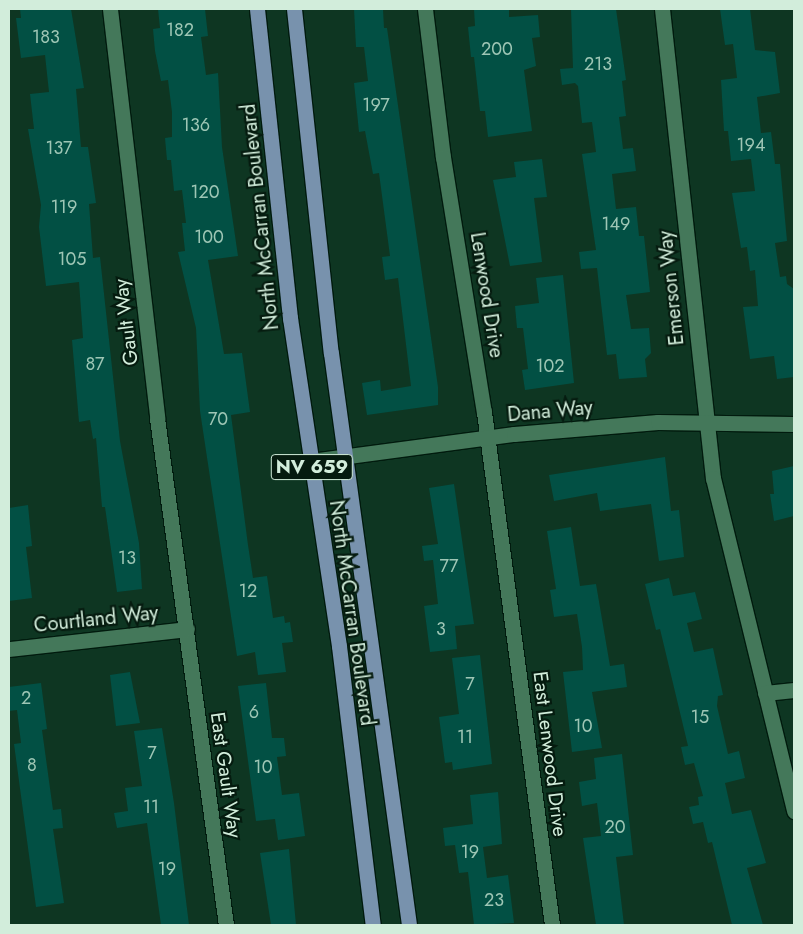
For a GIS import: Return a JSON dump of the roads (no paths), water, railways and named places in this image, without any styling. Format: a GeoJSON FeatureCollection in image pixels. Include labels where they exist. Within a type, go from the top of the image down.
{"type":"FeatureCollection","features":[{"type":"Feature","properties":{"kind":"main road","name":"North McCarran Boulevard"},"geometry":{"type":"LineString","coordinates":[[256,9],[290,318],[311,460],[373,925]]}},
{"type":"Feature","properties":{"kind":"main road","name":"North McCarran Boulevard"},"geometry":{"type":"LineString","coordinates":[[294,9],[345,456],[409,925]]}},
{"type":"Feature","properties":{"kind":"street","name":"Gault Way"},"geometry":{"type":"LineString","coordinates":[[110,9],[157,418],[187,629]]}},
{"type":"Feature","properties":{"kind":"street","name":"Lenwood Drive"},"geometry":{"type":"LineString","coordinates":[[425,9],[443,157],[488,437],[508,588]]}},
{"type":"Feature","properties":{"kind":"street","name":"Emerson Way"},"geometry":{"type":"LineString","coordinates":[[662,9],[705,422],[713,478],[794,811]]}},
{"type":"Feature","properties":{"kind":"street","name":"Dana Way"},"geometry":{"type":"LineString","coordinates":[[311,460],[488,437],[658,422],[794,424]]}},
{"type":"Feature","properties":{"kind":"street","name":"East Lenwood Drive"},"geometry":{"type":"LineString","coordinates":[[508,588],[552,925]]}},
{"type":"Feature","properties":{"kind":"street","name":"Courtland Way"},"geometry":{"type":"LineString","coordinates":[[9,649],[187,629]]}},
{"type":"Feature","properties":{"kind":"street","name":"East Gault Way"},"geometry":{"type":"LineString","coordinates":[[187,629],[226,925]]}},
{"type":"Feature","properties":{"kind":"street"},"geometry":{"type":"LineString","coordinates":[[765,693],[794,690]]}}]}
